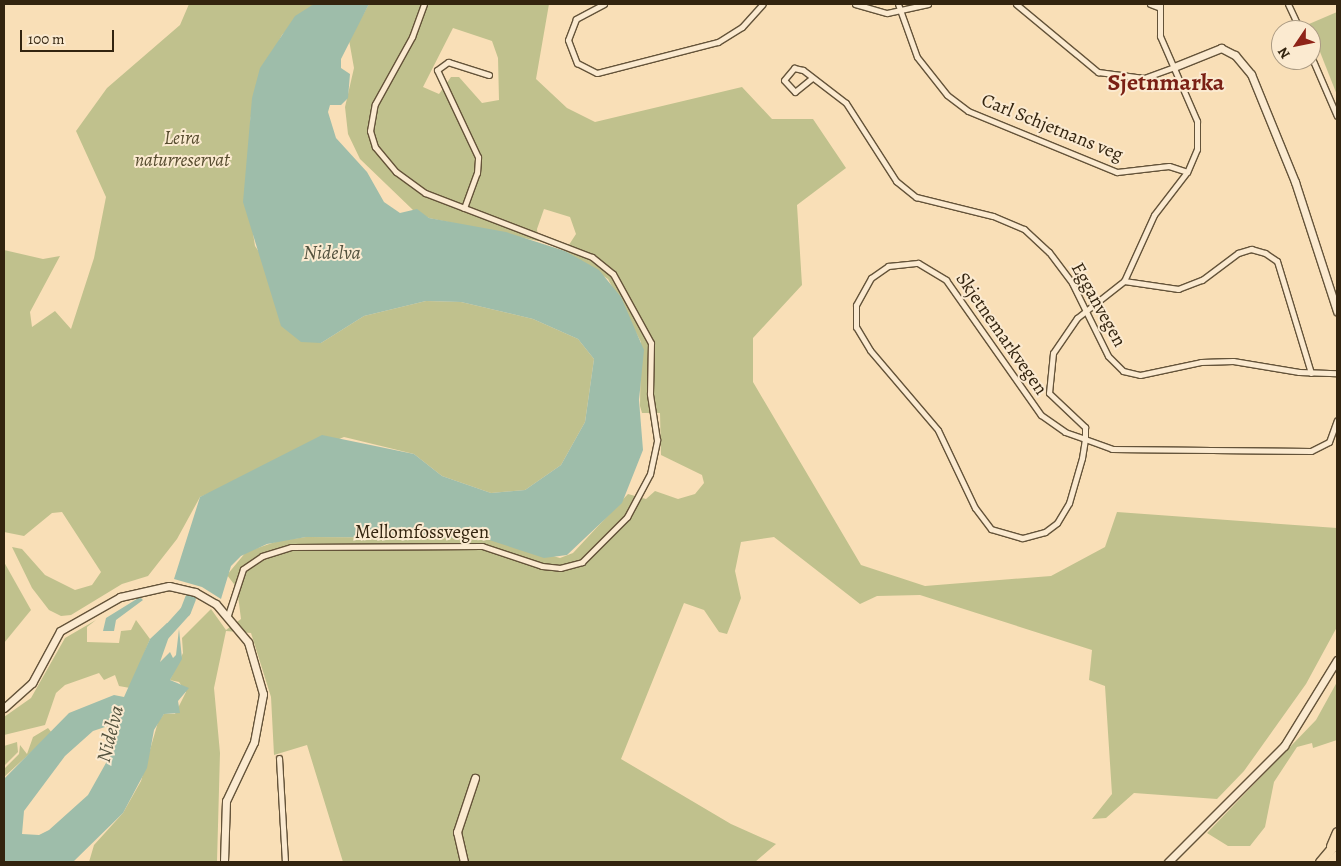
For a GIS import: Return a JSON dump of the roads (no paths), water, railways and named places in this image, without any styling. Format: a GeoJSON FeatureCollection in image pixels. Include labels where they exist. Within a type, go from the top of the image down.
{"type":"FeatureCollection","features":[{"type":"Feature","properties":{"kind":"highway"},"geometry":{"type":"LineString","coordinates":[[1331,862],[1337,832]]}},
{"type":"Feature","properties":{"kind":"highway"},"geometry":{"type":"LineString","coordinates":[[1320,862],[1333,854],[1337,842]]}},
{"type":"Feature","properties":{"kind":"street","name":"Mellomfossvegen"},"geometry":{"type":"LineString","coordinates":[[228,615],[243,569],[280,549],[482,546],[560,568],[582,562],[595,552],[635,505],[650,474],[657,440],[650,394],[651,343],[626,291],[592,257],[464,208],[406,180],[380,155],[372,139],[377,98],[412,37],[424,4]]}},
{"type":"Feature","properties":{"kind":"street"},"geometry":{"type":"LineString","coordinates":[[604,4],[576,19],[568,40],[577,63],[597,73],[718,42],[742,27],[763,4]]}},
{"type":"Feature","properties":{"kind":"street"},"geometry":{"type":"LineString","coordinates":[[855,4],[879,12],[928,4]]}},
{"type":"Feature","properties":{"kind":"street","name":"Carl Schjetnans veg"},"geometry":{"type":"LineString","coordinates":[[898,4],[922,64],[947,95],[968,111],[1117,172],[1169,166],[1187,172]]}},
{"type":"Feature","properties":{"kind":"street"},"geometry":{"type":"LineString","coordinates":[[1016,4],[1098,72],[1144,78],[1213,50],[1228,51],[1251,74],[1265,107],[1337,311]]}},
{"type":"Feature","properties":{"kind":"street"},"geometry":{"type":"LineString","coordinates":[[1085,439],[1082,420],[1055,400],[1047,386],[1059,339],[1087,311],[1124,281],[1154,215],[1187,172],[1197,149],[1198,121],[1160,36],[1159,6],[1150,4]]}},
{"type":"Feature","properties":{"kind":"street"},"geometry":{"type":"LineString","coordinates":[[1288,4],[1295,20]]}},
{"type":"Feature","properties":{"kind":"street"},"geometry":{"type":"LineString","coordinates":[[464,208],[478,173],[478,158],[437,70],[448,62],[489,75]]}},
{"type":"Feature","properties":{"kind":"street","name":"Egganvegen"},"geometry":{"type":"LineString","coordinates":[[812,78],[795,92],[784,80],[794,68],[812,78],[860,119],[896,180],[916,197],[993,216],[1024,229],[1049,252],[1087,311],[1112,362],[1131,374],[1216,361],[1311,374],[1337,373]]}},
{"type":"Feature","properties":{"kind":"street"},"geometry":{"type":"LineString","coordinates":[[1317,70],[1337,116]]}},
{"type":"Feature","properties":{"kind":"street"},"geometry":{"type":"LineString","coordinates":[[1124,281],[1178,289],[1202,280],[1238,253],[1251,249],[1265,253],[1277,261],[1311,374]]}},
{"type":"Feature","properties":{"kind":"street","name":"Skjetnemarkvegen"},"geometry":{"type":"LineString","coordinates":[[1085,439],[1070,503],[1057,523],[1045,532],[1022,538],[991,529],[975,508],[938,430],[870,350],[856,326],[856,305],[864,287],[878,271],[900,263],[918,263],[938,272],[1025,399],[1052,424],[1085,439],[1142,453],[1311,452],[1328,442],[1337,420]]}},
{"type":"Feature","properties":{"kind":"street"},"geometry":{"type":"LineString","coordinates":[[4,708],[28,690],[52,640],[64,628],[135,591],[169,586],[195,592],[216,604],[228,615],[253,651],[263,694],[254,742],[226,801],[224,862]]}},
{"type":"Feature","properties":{"kind":"street"},"geometry":{"type":"LineString","coordinates":[[1168,862],[1284,746],[1337,660]]}},
{"type":"Feature","properties":{"kind":"street"},"geometry":{"type":"LineString","coordinates":[[279,758],[284,862]]}},
{"type":"Feature","properties":{"kind":"street"},"geometry":{"type":"LineString","coordinates":[[464,862],[457,832],[475,778]]}},
{"type":"Feature","properties":{"kind":"water","name":"Nidelva"},"geometry":{"type":"Polygon","coordinates":[[[314,4],[369,4],[341,59],[341,68],[350,74],[348,98],[341,105],[330,105],[328,112],[336,138],[367,172],[384,202],[400,213],[417,209],[429,218],[506,232],[565,251],[599,270],[621,297],[644,350],[639,400],[643,450],[622,503],[567,555],[544,558],[483,538],[306,537],[267,544],[241,556],[231,566],[221,599],[202,587],[174,579],[200,497],[322,435],[414,454],[442,476],[491,493],[525,490],[561,465],[585,422],[594,359],[578,339],[533,319],[461,302],[426,301],[364,316],[321,343],[301,342],[281,326],[243,202],[252,98],[260,68],[295,16],[314,4]]]}},
{"type":"Feature","properties":{"kind":"water"},"geometry":{"type":"Polygon","coordinates":[[[140,597],[143,600],[116,620],[114,631],[103,631],[106,618],[140,597]]]}},
{"type":"Feature","properties":{"kind":"water","name":"Nidelva"},"geometry":{"type":"Polygon","coordinates":[[[167,623],[173,623],[160,662],[170,652],[173,658],[176,655],[179,629],[182,659],[170,680],[189,688],[178,701],[180,713],[164,714],[154,730],[147,768],[123,813],[73,862],[4,862],[4,779],[69,713],[114,695],[124,697],[150,639],[167,623]],[[111,725],[93,731],[65,756],[24,811],[22,834],[39,835],[49,830],[88,795],[111,754],[119,730],[111,725]]]}},
{"type":"Feature","properties":{"kind":"waterway","name":"Nidelva"},"geometry":{"type":"LineString","coordinates":[[164,634],[185,611],[190,598]]}},
{"type":"Feature","properties":{"kind":"district","name":"Sjetnmarka"},"geometry":{"type":"Point","coordinates":[1166,83]}},
{"type":"Feature","properties":{"kind":"park label","name":"Leira naturreservat"},"geometry":{"type":"Point","coordinates":[182,150]}}]}
